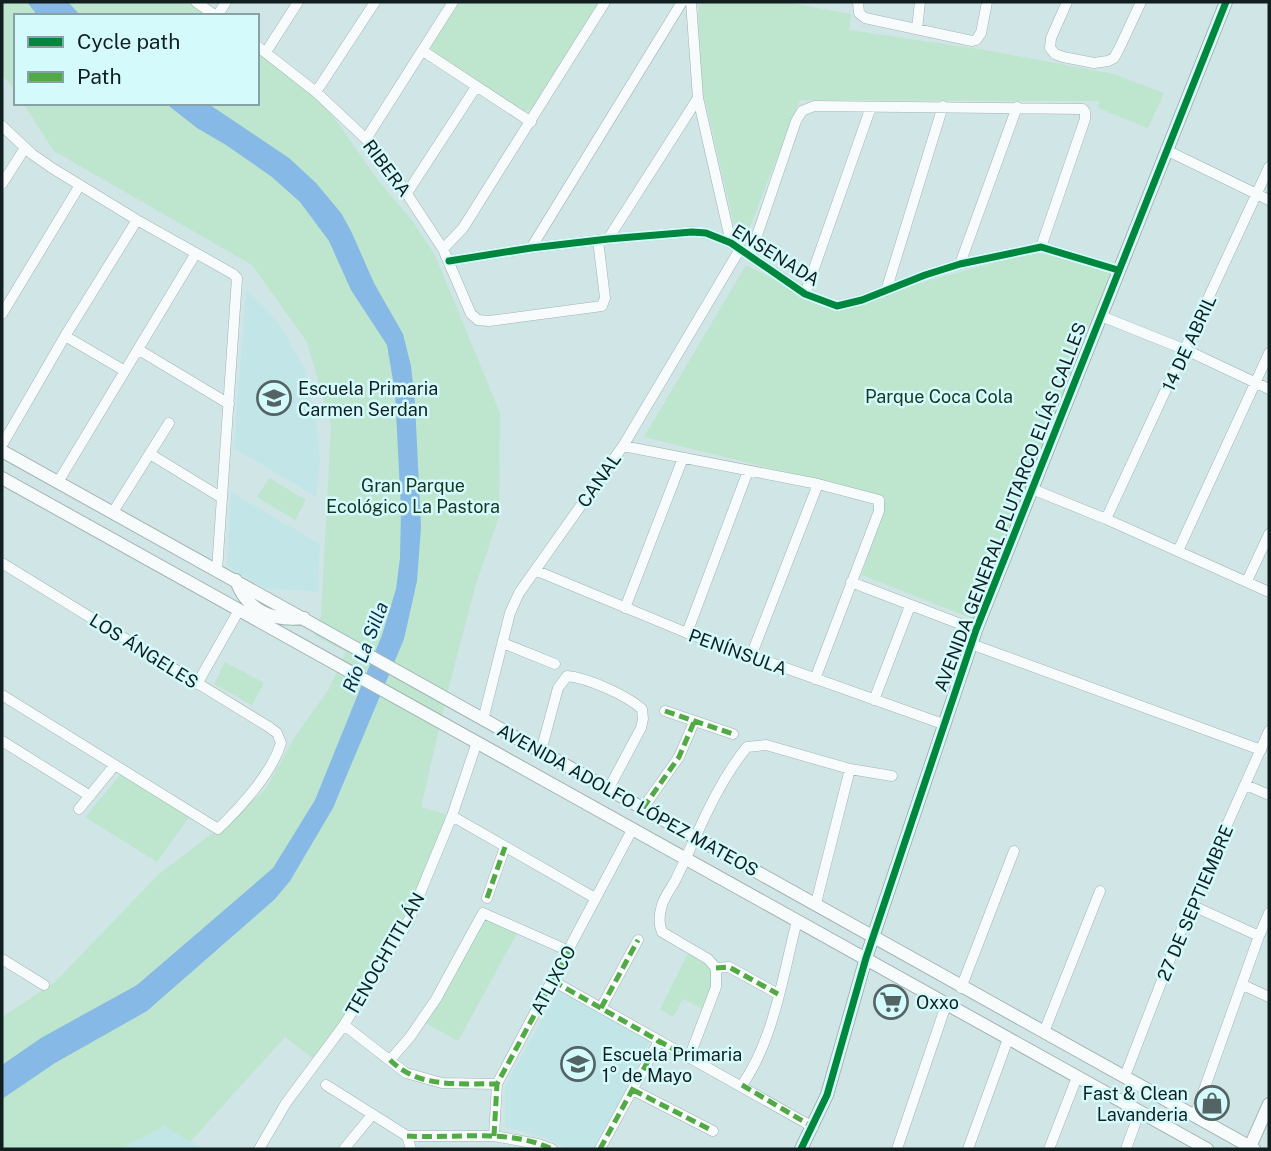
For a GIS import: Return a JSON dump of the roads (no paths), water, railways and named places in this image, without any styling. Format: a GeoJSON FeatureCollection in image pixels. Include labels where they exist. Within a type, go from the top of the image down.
{"type":"FeatureCollection","features":[{"type":"Feature","properties":{"kind":"main road","name":"AVENIDA GENERAL PLUTARCO ELÍAS CALLES"},"geometry":{"type":"LineString","coordinates":[[801,1149],[827,1095],[873,936],[976,630],[1226,2]]}},
{"type":"Feature","properties":{"kind":"main road","name":"AVENIDA ADOLFO LÓPEZ MATEOS"},"geometry":{"type":"LineString","coordinates":[[2,451],[1251,1148]]}},
{"type":"Feature","properties":{"kind":"main road","name":"AVENIDA ADOLFO LÓPEZ MATEOS"},"geometry":{"type":"LineString","coordinates":[[2,478],[1207,1149]]}},
{"type":"Feature","properties":{"kind":"main road"},"geometry":{"type":"LineString","coordinates":[[1251,1148],[1269,1104]]}},
{"type":"Feature","properties":{"kind":"street"},"geometry":{"type":"LineString","coordinates":[[197,2],[213,14]]}},
{"type":"Feature","properties":{"kind":"street"},"geometry":{"type":"LineString","coordinates":[[262,49],[298,2]]}},
{"type":"Feature","properties":{"kind":"street"},"geometry":{"type":"LineString","coordinates":[[316,92],[374,2]]}},
{"type":"Feature","properties":{"kind":"street"},"geometry":{"type":"LineString","coordinates":[[366,139],[453,2]]}},
{"type":"Feature","properties":{"kind":"street"},"geometry":{"type":"LineString","coordinates":[[443,249],[458,235],[605,2]]}},
{"type":"Feature","properties":{"kind":"street"},"geometry":{"type":"LineString","coordinates":[[531,248],[682,2]]}},
{"type":"Feature","properties":{"kind":"street"},"geometry":{"type":"LineString","coordinates":[[691,2],[698,98],[740,249]]}},
{"type":"Feature","properties":{"kind":"street"},"geometry":{"type":"LineString","coordinates":[[858,2],[859,13],[865,18],[972,41],[981,33],[987,2]]}},
{"type":"Feature","properties":{"kind":"street"},"geometry":{"type":"LineString","coordinates":[[917,29],[920,2]]}},
{"type":"Feature","properties":{"kind":"street"},"geometry":{"type":"LineString","coordinates":[[1067,2],[1051,38],[1052,52],[1063,57],[1103,63],[1114,58],[1141,2]]}},
{"type":"Feature","properties":{"kind":"street","name":"RIBERA"},"geometry":{"type":"LineString","coordinates":[[262,49],[316,92],[366,139],[407,193],[443,249],[469,312],[478,320],[489,321],[604,305],[603,240]]}},
{"type":"Feature","properties":{"kind":"street"},"geometry":{"type":"LineString","coordinates":[[423,51],[531,122]]}},
{"type":"Feature","properties":{"kind":"street"},"geometry":{"type":"LineString","coordinates":[[407,193],[476,87]]}},
{"type":"Feature","properties":{"kind":"street"},"geometry":{"type":"LineString","coordinates":[[603,240],[698,98]]}},
{"type":"Feature","properties":{"kind":"street","name":"CANAL"},"geometry":{"type":"LineString","coordinates":[[483,720],[514,603],[623,446],[740,249],[802,111],[814,106],[871,107]]}},
{"type":"Feature","properties":{"kind":"street"},"geometry":{"type":"LineString","coordinates":[[886,290],[943,106]]}},
{"type":"Feature","properties":{"kind":"street"},"geometry":{"type":"LineString","coordinates":[[806,294],[871,107],[1078,107],[1085,112],[1085,119],[1041,247]]}},
{"type":"Feature","properties":{"kind":"street"},"geometry":{"type":"LineString","coordinates":[[960,264],[1017,107]]}},
{"type":"Feature","properties":{"kind":"street"},"geometry":{"type":"LineString","coordinates":[[2,126],[25,148],[80,185],[233,274],[237,282],[217,570]]}},
{"type":"Feature","properties":{"kind":"street"},"geometry":{"type":"LineString","coordinates":[[2,184],[25,148]]}},
{"type":"Feature","properties":{"kind":"street"},"geometry":{"type":"LineString","coordinates":[[1166,149],[1269,200]]}},
{"type":"Feature","properties":{"kind":"street","name":"14 DE ABRIL"},"geometry":{"type":"LineString","coordinates":[[1107,519],[1269,167]]}},
{"type":"Feature","properties":{"kind":"street"},"geometry":{"type":"LineString","coordinates":[[2,314],[5,301],[80,185]]}},
{"type":"Feature","properties":{"kind":"street"},"geometry":{"type":"LineString","coordinates":[[2,445],[137,220]]}},
{"type":"Feature","properties":{"kind":"street","name":"ENSENADA"},"geometry":{"type":"LineString","coordinates":[[449,261],[603,240],[706,233],[740,249],[806,294],[837,306],[960,264],[1041,247],[1118,270]]}},
{"type":"Feature","properties":{"kind":"street"},"geometry":{"type":"LineString","coordinates":[[58,482],[196,253]]}},
{"type":"Feature","properties":{"kind":"street"},"geometry":{"type":"LineString","coordinates":[[1101,316],[1186,350],[1269,389]]}},
{"type":"Feature","properties":{"kind":"street"},"geometry":{"type":"LineString","coordinates":[[65,336],[125,371]]}},
{"type":"Feature","properties":{"kind":"street"},"geometry":{"type":"LineString","coordinates":[[139,349],[229,404]]}},
{"type":"Feature","properties":{"kind":"street"},"geometry":{"type":"LineString","coordinates":[[1178,551],[1269,353]]}},
{"type":"Feature","properties":{"kind":"street"},"geometry":{"type":"LineString","coordinates":[[113,512],[169,423]]}},
{"type":"Feature","properties":{"kind":"street"},"geometry":{"type":"LineString","coordinates":[[623,446],[818,484],[879,500],[879,511],[815,679]]}},
{"type":"Feature","properties":{"kind":"street"},"geometry":{"type":"LineString","coordinates":[[150,454],[222,498]]}},
{"type":"Feature","properties":{"kind":"street"},"geometry":{"type":"LineString","coordinates":[[625,608],[683,458]]}},
{"type":"Feature","properties":{"kind":"street"},"geometry":{"type":"LineString","coordinates":[[687,633],[748,471]]}},
{"type":"Feature","properties":{"kind":"street"},"geometry":{"type":"LineString","coordinates":[[751,656],[818,484]]}},
{"type":"Feature","properties":{"kind":"street"},"geometry":{"type":"LineString","coordinates":[[1032,489],[1107,519],[1269,592]]}},
{"type":"Feature","properties":{"kind":"street"},"geometry":{"type":"LineString","coordinates":[[1247,582],[1269,534]]}},
{"type":"Feature","properties":{"kind":"street","name":"LOS ÁNGELES"},"geometry":{"type":"LineString","coordinates":[[2,563],[273,730],[281,743],[252,793],[218,829],[114,766]]}},
{"type":"Feature","properties":{"kind":"street","name":"PENÍNSULA"},"geometry":{"type":"LineString","coordinates":[[537,571],[687,633],[943,724]]}},
{"type":"Feature","properties":{"kind":"street"},"geometry":{"type":"LineString","coordinates":[[850,582],[976,630]]}},
{"type":"Feature","properties":{"kind":"street"},"geometry":{"type":"LineString","coordinates":[[874,700],[910,606]]}},
{"type":"Feature","properties":{"kind":"street"},"geometry":{"type":"LineString","coordinates":[[197,684],[239,610]]}},
{"type":"Feature","properties":{"kind":"street"},"geometry":{"type":"LineString","coordinates":[[503,643],[555,664]]}},
{"type":"Feature","properties":{"kind":"street"},"geometry":{"type":"LineString","coordinates":[[971,644],[1261,750]]}},
{"type":"Feature","properties":{"kind":"street"},"geometry":{"type":"LineString","coordinates":[[541,751],[558,688],[567,676],[594,684],[635,703],[643,713],[638,734],[609,788]]}},
{"type":"Feature","properties":{"kind":"street"},"geometry":{"type":"LineString","coordinates":[[2,695],[114,766],[79,809]]}},
{"type":"Feature","properties":{"kind":"street"},"geometry":{"type":"LineString","coordinates":[[665,712],[733,734]]}},
{"type":"Feature","properties":{"kind":"street"},"geometry":{"type":"LineString","coordinates":[[643,808],[679,757],[694,722]]}},
{"type":"Feature","properties":{"kind":"street","name":"27 DE SEPTIEMBRE"},"geometry":{"type":"LineString","coordinates":[[1125,1076],[1191,905],[1269,731]]}},
{"type":"Feature","properties":{"kind":"street"},"geometry":{"type":"LineString","coordinates":[[2,741],[90,796]]}},
{"type":"Feature","properties":{"kind":"street","name":"TENOCHTITLÁN"},"geometry":{"type":"LineString","coordinates":[[259,1149],[286,1103],[344,1025],[409,920],[452,817],[477,742]]}},
{"type":"Feature","properties":{"kind":"street"},"geometry":{"type":"LineString","coordinates":[[689,1058],[716,987],[716,968],[708,959],[662,932],[658,924],[662,903],[734,763],[747,747],[766,745],[850,769],[892,776]]}},
{"type":"Feature","properties":{"kind":"street"},"geometry":{"type":"LineString","coordinates":[[816,903],[850,769]]}},
{"type":"Feature","properties":{"kind":"street"},"geometry":{"type":"LineString","coordinates":[[1246,785],[1269,795]]}},
{"type":"Feature","properties":{"kind":"street"},"geometry":{"type":"LineString","coordinates":[[452,817],[595,898]]}},
{"type":"Feature","properties":{"kind":"street","name":"ATLIXCO"},"geometry":{"type":"LineString","coordinates":[[494,1136],[497,1084],[632,830]]}},
{"type":"Feature","properties":{"kind":"street"},"geometry":{"type":"LineString","coordinates":[[487,898],[505,847]]}},
{"type":"Feature","properties":{"kind":"street"},"geometry":{"type":"LineString","coordinates":[[961,988],[1014,851]]}},
{"type":"Feature","properties":{"kind":"street"},"geometry":{"type":"LineString","coordinates":[[1044,1032],[1100,891]]}},
{"type":"Feature","properties":{"kind":"street"},"geometry":{"type":"LineString","coordinates":[[1191,905],[1259,936]]}},
{"type":"Feature","properties":{"kind":"street"},"geometry":{"type":"LineString","coordinates":[[390,1060],[410,1037],[436,999],[483,913],[569,951]]}},
{"type":"Feature","properties":{"kind":"street"},"geometry":{"type":"LineString","coordinates":[[1195,1115],[1269,914]]}},
{"type":"Feature","properties":{"kind":"street"},"geometry":{"type":"LineString","coordinates":[[743,1085],[761,1053],[797,920]]}},
{"type":"Feature","properties":{"kind":"street"},"geometry":{"type":"LineString","coordinates":[[601,1008],[638,940]]}},
{"type":"Feature","properties":{"kind":"street"},"geometry":{"type":"LineString","coordinates":[[3,961],[44,985]]}},
{"type":"Feature","properties":{"kind":"street"},"geometry":{"type":"LineString","coordinates":[[716,968],[729,968],[778,994]]}},
{"type":"Feature","properties":{"kind":"street"},"geometry":{"type":"LineString","coordinates":[[553,981],[689,1058],[743,1085],[813,1127]]}},
{"type":"Feature","properties":{"kind":"street"},"geometry":{"type":"LineString","coordinates":[[1243,985],[1269,997]]}},
{"type":"Feature","properties":{"kind":"street"},"geometry":{"type":"LineString","coordinates":[[897,1149],[946,1005]]}},
{"type":"Feature","properties":{"kind":"street"},"geometry":{"type":"LineString","coordinates":[[344,1025],[401,1070],[430,1082],[497,1084]]}},
{"type":"Feature","properties":{"kind":"street"},"geometry":{"type":"LineString","coordinates":[[968,1149],[1008,1039]]}},
{"type":"Feature","properties":{"kind":"street"},"geometry":{"type":"LineString","coordinates":[[600,1149],[659,1041]]}},
{"type":"Feature","properties":{"kind":"street"},"geometry":{"type":"LineString","coordinates":[[1049,1149],[1077,1077]]}},
{"type":"Feature","properties":{"kind":"street"},"geometry":{"type":"LineString","coordinates":[[326,1085],[407,1136],[494,1136],[552,1149]]}},
{"type":"Feature","properties":{"kind":"street"},"geometry":{"type":"LineString","coordinates":[[633,1090],[713,1132]]}},
{"type":"Feature","properties":{"kind":"street"},"geometry":{"type":"LineString","coordinates":[[1126,1149],[1139,1113]]}},
{"type":"Feature","properties":{"kind":"street"},"geometry":{"type":"LineString","coordinates":[[344,1149],[372,1115]]}},
{"type":"Feature","properties":{"kind":"street"},"geometry":{"type":"LineString","coordinates":[[407,1136],[411,1149]]}},
{"type":"Feature","properties":{"kind":"water"},"geometry":{"type":"Polygon","coordinates":[[[27,2],[68,2],[79,14],[36,14],[27,2]]]}},
{"type":"Feature","properties":{"kind":"water"},"geometry":{"type":"Polygon","coordinates":[[[168,105],[210,105],[289,158],[316,183],[341,213],[374,283],[403,334],[411,366],[415,403],[421,527],[417,581],[404,639],[333,808],[290,881],[275,899],[147,1011],[55,1063],[2,1099],[2,1065],[41,1038],[137,985],[273,868],[315,800],[382,635],[396,589],[401,510],[395,392],[387,345],[351,290],[329,241],[300,202],[272,177],[197,128],[168,105]]]}},
{"type":"Feature","properties":{"kind":"place","name":"Escuela Primaria Carmen Serdan"},"geometry":{"type":"Point","coordinates":[274,398]}},
{"type":"Feature","properties":{"kind":"place","name":"Oxxo"},"geometry":{"type":"Point","coordinates":[891,1002]}},
{"type":"Feature","properties":{"kind":"place","name":"Escuela Primaria 1° de Mayo"},"geometry":{"type":"Point","coordinates":[578,1064]}},
{"type":"Feature","properties":{"kind":"place","name":"Fast & Clean Lavanderia"},"geometry":{"type":"Point","coordinates":[1212,1103]}},
{"type":"Feature","properties":{"kind":"park label","name":"Parque Coca Cola"},"geometry":{"type":"Point","coordinates":[939,396]}},
{"type":"Feature","properties":{"kind":"park label","name":"Gran Parque Ecológico La Pastora"},"geometry":{"type":"Point","coordinates":[413,495]}},
{"type":"Feature","properties":{"kind":"water label","name":"Río La Silla"},"geometry":{"type":"Point","coordinates":[365,647]}}]}
